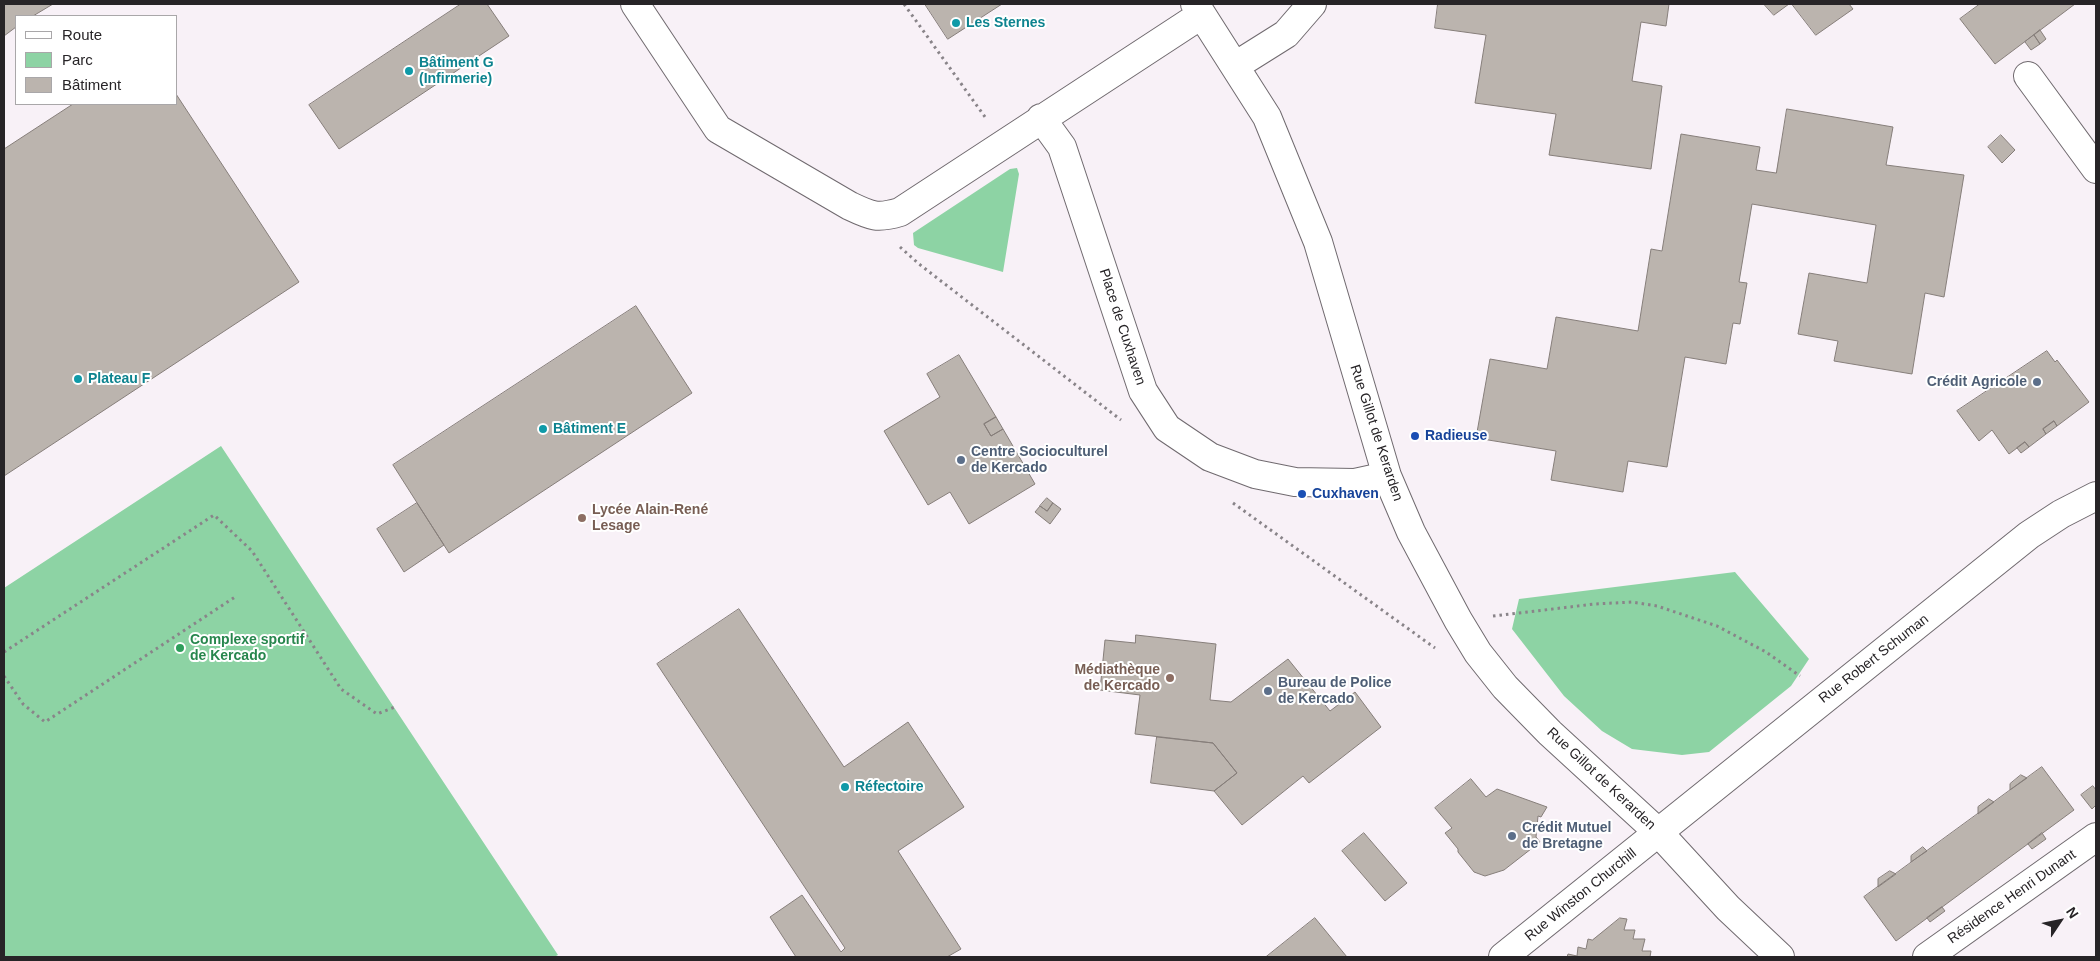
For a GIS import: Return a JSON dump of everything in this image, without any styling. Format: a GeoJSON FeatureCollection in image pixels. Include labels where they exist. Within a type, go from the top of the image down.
{"type":"FeatureCollection","features":[{"type":"Feature","properties":{"kind":"street"},"geometry":{"type":"LineString","coordinates":[[635,4],[718,129],[850,206],[864,213],[883,217],[900,212],[1041,118],[1198,9]]}},
{"type":"Feature","properties":{"kind":"street"},"geometry":{"type":"LineString","coordinates":[[1235,66],[1286,34],[1312,4]]}},
{"type":"Feature","properties":{"kind":"street","name":"Rue Gillot de Kerarden"},"geometry":{"type":"LineString","coordinates":[[1198,9],[1267,117],[1318,242],[1387,476],[1411,532],[1458,620],[1478,653],[1506,687],[1582,764],[1659,833],[1728,908],[1780,957]]}},
{"type":"Feature","properties":{"kind":"street"},"geometry":{"type":"LineString","coordinates":[[2028,76],[2096,169]]}},
{"type":"Feature","properties":{"kind":"street","name":"Place de Cuxhaven"},"geometry":{"type":"LineString","coordinates":[[1041,118],[1062,147],[1143,391],[1168,428],[1210,456],[1255,474],[1295,482],[1355,483],[1387,476]]}},
{"type":"Feature","properties":{"kind":"street","name":"Rue Robert Schuman"},"geometry":{"type":"LineString","coordinates":[[1659,833],[1827,695],[2029,535],[2060,514],[2096,496]]}},
{"type":"Feature","properties":{"kind":"street","name":"Rue Winston Churchill"},"geometry":{"type":"LineString","coordinates":[[1503,957],[1659,833]]}},
{"type":"Feature","properties":{"kind":"street","name":"Résidence Henri Dunant"},"geometry":{"type":"LineString","coordinates":[[1927,957],[2096,837]]}},
{"type":"Feature","properties":{"kind":"path"},"geometry":{"type":"LineString","coordinates":[[904,4],[992,127],[1009,139]]}},
{"type":"Feature","properties":{"kind":"path"},"geometry":{"type":"LineString","coordinates":[[4,652],[214,515],[252,552],[341,689],[377,714],[395,708]]}},
{"type":"Feature","properties":{"kind":"path"},"geometry":{"type":"LineString","coordinates":[[4,676],[23,704],[45,722],[236,597]]}},
{"type":"Feature","properties":{"kind":"path"},"geometry":{"type":"LineString","coordinates":[[1458,620],[1595,604],[1632,602],[1657,606],[1718,626],[1766,652],[1827,695]]}},
{"type":"Feature","properties":{"kind":"green space"},"geometry":{"type":"Polygon","coordinates":[[[1017,168],[1019,174],[1003,272],[918,248],[914,245],[913,233],[1010,169],[1017,168]]]}},
{"type":"Feature","properties":{"kind":"green space","name":"Complexe sportif de Kercado"},"geometry":{"type":"Polygon","coordinates":[[[221,446],[558,955],[554,957],[4,957],[4,588],[221,446]]]}},
{"type":"Feature","properties":{"kind":"green space"},"geometry":{"type":"Polygon","coordinates":[[[1735,572],[1809,659],[1791,686],[1709,752],[1682,755],[1632,749],[1602,731],[1564,696],[1512,629],[1519,599],[1735,572]]]}},
{"type":"Feature","properties":{"kind":"building"},"geometry":{"type":"Polygon","coordinates":[[[4,4],[53,4],[35,15],[15,15],[15,28],[4,36],[4,4]]]}},
{"type":"Feature","properties":{"kind":"building","name":"Bâtiment G (Infirmerie)"},"geometry":{"type":"Polygon","coordinates":[[[461,4],[487,4],[509,36],[339,149],[309,105],[461,4]]]}},
{"type":"Feature","properties":{"kind":"building","name":"Les Sternes"},"geometry":{"type":"Polygon","coordinates":[[[925,4],[1002,4],[948,39],[925,4]]]}},
{"type":"Feature","properties":{"kind":"building"},"geometry":{"type":"Polygon","coordinates":[[[1438,4],[1669,4],[1666,26],[1641,22],[1632,81],[1662,86],[1651,169],[1549,155],[1556,114],[1475,103],[1486,35],[1435,28],[1438,4]]]}},
{"type":"Feature","properties":{"kind":"building"},"geometry":{"type":"Polygon","coordinates":[[[1764,4],[1789,4],[1774,15],[1764,4]]]}},
{"type":"Feature","properties":{"kind":"building"},"geometry":{"type":"Polygon","coordinates":[[[1792,4],[1849,4],[1853,9],[1816,35],[1792,4]]]}},
{"type":"Feature","properties":{"kind":"building"},"geometry":{"type":"Polygon","coordinates":[[[1980,4],[2075,4],[1995,64],[1960,19],[1980,4]]]}},
{"type":"Feature","properties":{"kind":"building"},"geometry":{"type":"Polygon","coordinates":[[[2040,30],[2046,39],[2040,44],[2034,35],[2040,30]]]}},
{"type":"Feature","properties":{"kind":"building"},"geometry":{"type":"Polygon","coordinates":[[[2034,35],[2040,44],[2031,50],[2025,42],[2034,35]]]}},
{"type":"Feature","properties":{"kind":"building","name":"Plateau F"},"geometry":{"type":"Polygon","coordinates":[[[178,97],[299,282],[4,476],[4,149],[71,105],[178,105],[178,97]]]}},
{"type":"Feature","properties":{"kind":"building"},"geometry":{"type":"Polygon","coordinates":[[[1787,109],[1893,127],[1886,165],[1964,175],[1944,297],[1925,293],[1912,374],[1834,361],[1838,341],[1798,334],[1809,273],[1867,283],[1876,225],[1752,204],[1739,282],[1747,283],[1740,324],[1733,323],[1726,364],[1685,357],[1667,467],[1628,461],[1623,492],[1551,480],[1556,451],[1476,438],[1490,359],[1547,369],[1556,317],[1638,331],[1651,249],[1662,251],[1681,134],[1760,147],[1756,170],[1776,173],[1787,109]]]}},
{"type":"Feature","properties":{"kind":"building"},"geometry":{"type":"Polygon","coordinates":[[[2001,135],[2015,150],[2002,163],[1988,147],[2001,135]]]}},
{"type":"Feature","properties":{"kind":"building","name":"Bâtiment E"},"geometry":{"type":"Polygon","coordinates":[[[636,306],[692,393],[449,553],[393,465],[636,306]]]}},
{"type":"Feature","properties":{"kind":"building","name":"Crédit Agricole"},"geometry":{"type":"Polygon","coordinates":[[[2047,351],[2055,362],[2057,360],[2089,402],[2057,426],[2054,421],[2043,429],[2046,434],[2029,447],[2025,442],[2009,454],[1992,430],[1979,441],[1957,411],[2047,351]]]}},
{"type":"Feature","properties":{"kind":"building","name":"Centre Socioculturel de Kercado"},"geometry":{"type":"Polygon","coordinates":[[[959,355],[996,417],[984,424],[991,436],[1003,429],[1035,484],[969,524],[950,492],[928,505],[884,431],[940,397],[927,374],[959,355]]]}},
{"type":"Feature","properties":{"kind":"building"},"geometry":{"type":"Polygon","coordinates":[[[996,417],[1003,429],[991,436],[984,424],[996,417]]]}},
{"type":"Feature","properties":{"kind":"building"},"geometry":{"type":"Polygon","coordinates":[[[2054,421],[2057,426],[2046,434],[2043,429],[2054,421]]]}},
{"type":"Feature","properties":{"kind":"building"},"geometry":{"type":"Polygon","coordinates":[[[2025,442],[2029,447],[2021,453],[2017,448],[2025,442]]]}},
{"type":"Feature","properties":{"kind":"building"},"geometry":{"type":"Polygon","coordinates":[[[1047,498],[1053,503],[1047,511],[1040,506],[1047,498]]]}},
{"type":"Feature","properties":{"kind":"building"},"geometry":{"type":"Polygon","coordinates":[[[417,503],[444,545],[404,572],[377,529],[417,503]]]}},
{"type":"Feature","properties":{"kind":"building"},"geometry":{"type":"Polygon","coordinates":[[[1053,503],[1061,509],[1050,524],[1035,512],[1040,506],[1047,511],[1053,503]]]}},
{"type":"Feature","properties":{"kind":"building","name":"Réfectoire"},"geometry":{"type":"Polygon","coordinates":[[[739,609],[844,767],[908,722],[964,807],[898,851],[961,949],[947,957],[796,957],[770,917],[802,895],[841,952],[845,948],[657,664],[739,609]]]}},
{"type":"Feature","properties":{"kind":"building"},"geometry":{"type":"Polygon","coordinates":[[[1136,635],[1216,644],[1210,700],[1231,702],[1288,659],[1330,711],[1355,692],[1381,727],[1309,783],[1303,776],[1242,825],[1214,791],[1237,773],[1213,743],[1135,734],[1140,695],[1100,690],[1105,640],[1135,643],[1136,635]]]}},
{"type":"Feature","properties":{"kind":"building"},"geometry":{"type":"Polygon","coordinates":[[[1157,737],[1213,743],[1237,773],[1214,791],[1151,783],[1157,737]]]}},
{"type":"Feature","properties":{"kind":"building"},"geometry":{"type":"Polygon","coordinates":[[[2042,767],[2074,810],[1896,941],[1864,897],[2042,767]]]}},
{"type":"Feature","properties":{"kind":"building"},"geometry":{"type":"Polygon","coordinates":[[[2021,775],[2027,778],[2010,790],[2010,784],[2021,775]]]}},
{"type":"Feature","properties":{"kind":"building"},"geometry":{"type":"Polygon","coordinates":[[[1471,779],[1486,797],[1497,789],[1547,807],[1541,817],[1538,816],[1536,837],[1540,842],[1504,870],[1485,876],[1474,872],[1458,852],[1458,849],[1445,833],[1452,828],[1435,808],[1471,779]]]}},
{"type":"Feature","properties":{"kind":"building"},"geometry":{"type":"Polygon","coordinates":[[[2093,786],[2096,790],[2096,805],[2092,809],[2081,795],[2093,786]]]}},
{"type":"Feature","properties":{"kind":"building"},"geometry":{"type":"Polygon","coordinates":[[[1989,799],[1994,802],[1978,814],[1978,807],[1989,799]]]}},
{"type":"Feature","properties":{"kind":"building"},"geometry":{"type":"Polygon","coordinates":[[[1364,833],[1407,883],[1385,901],[1342,851],[1364,833]]]}},
{"type":"Feature","properties":{"kind":"building"},"geometry":{"type":"Polygon","coordinates":[[[2042,833],[2046,839],[2032,849],[2028,844],[2042,833]]]}},
{"type":"Feature","properties":{"kind":"building"},"geometry":{"type":"Polygon","coordinates":[[[1923,847],[1927,851],[1911,862],[1911,856],[1923,847]]]}},
{"type":"Feature","properties":{"kind":"building"},"geometry":{"type":"Polygon","coordinates":[[[1890,871],[1896,874],[1878,887],[1878,879],[1890,871]]]}},
{"type":"Feature","properties":{"kind":"building"},"geometry":{"type":"Polygon","coordinates":[[[1942,907],[1945,911],[1930,922],[1927,918],[1942,907]]]}},
{"type":"Feature","properties":{"kind":"building"},"geometry":{"type":"Polygon","coordinates":[[[1315,918],[1347,957],[1266,957],[1315,918]]]}},
{"type":"Feature","properties":{"kind":"building"},"geometry":{"type":"Polygon","coordinates":[[[1620,918],[1627,919],[1624,930],[1635,930],[1633,939],[1645,939],[1642,951],[1651,951],[1650,957],[1567,957],[1568,954],[1577,956],[1578,947],[1586,949],[1588,939],[1592,940],[1620,918]]]}},
{"type":"Feature","properties":{"kind":"place","name":"Les Sternes"},"geometry":{"type":"Point","coordinates":[956,23]}},
{"type":"Feature","properties":{"kind":"place","name":"Bâtiment G (Infirmerie)"},"geometry":{"type":"Point","coordinates":[409,71]}},
{"type":"Feature","properties":{"kind":"place","name":"Plateau F"},"geometry":{"type":"Point","coordinates":[78,379]}},
{"type":"Feature","properties":{"kind":"place","name":"Crédit Agricole"},"geometry":{"type":"Point","coordinates":[2037,382]}},
{"type":"Feature","properties":{"kind":"place","name":"Bâtiment E"},"geometry":{"type":"Point","coordinates":[543,429]}},
{"type":"Feature","properties":{"kind":"place","name":"Radieuse"},"geometry":{"type":"Point","coordinates":[1415,436]}},
{"type":"Feature","properties":{"kind":"place","name":"Centre Socioculturel de Kercado"},"geometry":{"type":"Point","coordinates":[961,460]}},
{"type":"Feature","properties":{"kind":"place","name":"Cuxhaven"},"geometry":{"type":"Point","coordinates":[1302,494]}},
{"type":"Feature","properties":{"kind":"place","name":"Lycée Alain-René Lesage"},"geometry":{"type":"Point","coordinates":[582,518]}},
{"type":"Feature","properties":{"kind":"place","name":"Complexe sportif de Kercado"},"geometry":{"type":"Point","coordinates":[180,648]}},
{"type":"Feature","properties":{"kind":"place","name":"Médiathèque de Kercado"},"geometry":{"type":"Point","coordinates":[1170,678]}},
{"type":"Feature","properties":{"kind":"place","name":"Bureau de Police de Kercado"},"geometry":{"type":"Point","coordinates":[1268,691]}},
{"type":"Feature","properties":{"kind":"place","name":"Réfectoire"},"geometry":{"type":"Point","coordinates":[845,787]}},
{"type":"Feature","properties":{"kind":"place","name":"Crédit Mutuel de Bretagne"},"geometry":{"type":"Point","coordinates":[1512,836]}}]}
